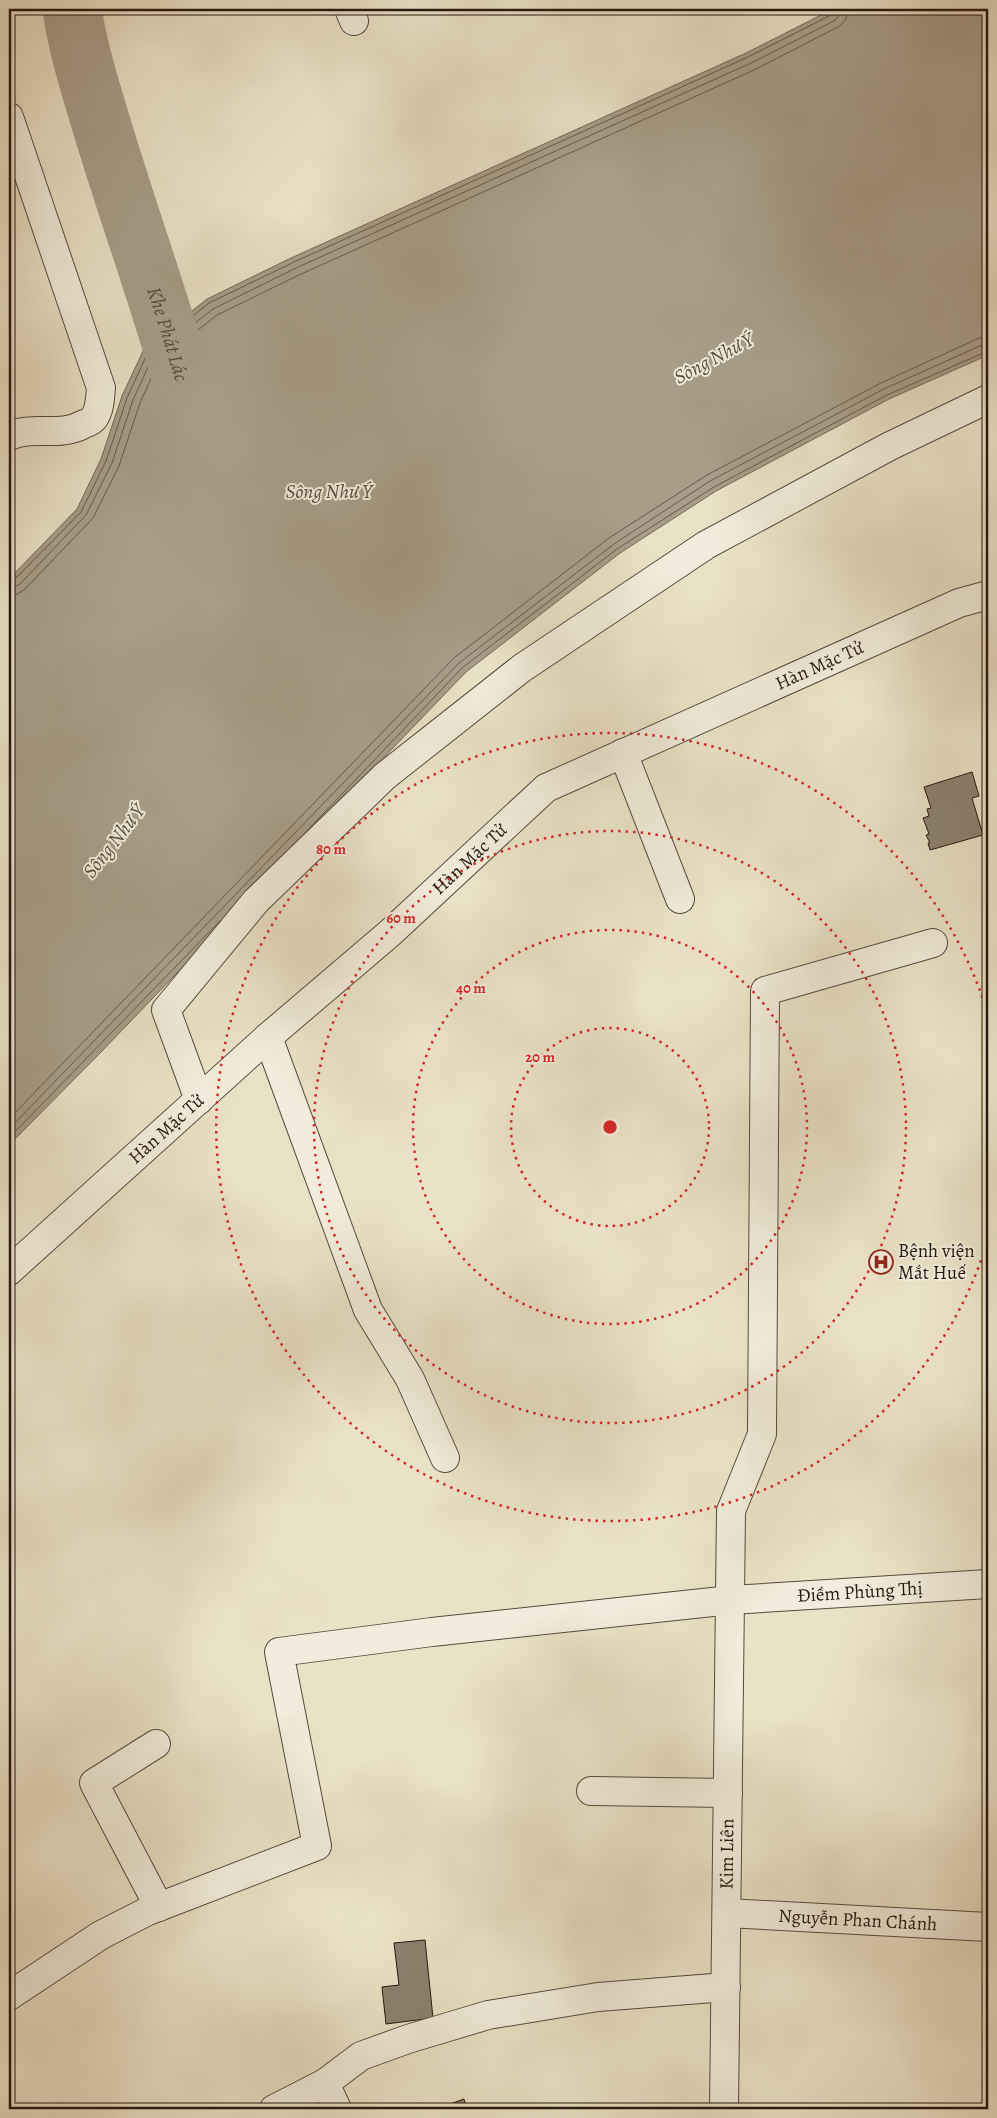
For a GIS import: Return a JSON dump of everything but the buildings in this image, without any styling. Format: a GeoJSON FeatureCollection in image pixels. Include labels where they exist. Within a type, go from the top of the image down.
{"type":"FeatureCollection","features":[{"type":"Feature","properties":{"kind":"street"},"geometry":{"type":"LineString","coordinates":[[9,117],[101,388],[99,407],[94,418],[76,429],[63,432],[17,432],[9,436]]}},
{"type":"Feature","properties":{"kind":"street"},"geometry":{"type":"LineString","coordinates":[[199,1100],[166,1010],[256,901],[385,776],[522,668],[706,545],[890,446],[988,399]]}},
{"type":"Feature","properties":{"kind":"street","name":"Hàn Mặc Tử"},"geometry":{"type":"LineString","coordinates":[[9,1271],[268,1037],[390,933],[546,788],[959,603],[988,595]]}},
{"type":"Feature","properties":{"kind":"street"},"geometry":{"type":"LineString","coordinates":[[624,753],[680,899]]}},
{"type":"Feature","properties":{"kind":"street","name":"Kim Liên"},"geometry":{"type":"LineString","coordinates":[[724,2109],[731,1511],[762,1434],[765,991],[933,943]]}},
{"type":"Feature","properties":{"kind":"street"},"geometry":{"type":"LineString","coordinates":[[268,1037],[368,1310],[410,1379],[445,1458]]}},
{"type":"Feature","properties":{"kind":"street","name":"Điềm Phùng Thị"},"geometry":{"type":"LineString","coordinates":[[159,1907],[316,1846],[279,1652],[432,1632],[731,1600],[988,1584]]}},
{"type":"Feature","properties":{"kind":"street"},"geometry":{"type":"LineString","coordinates":[[9,1996],[101,1935],[159,1907],[94,1783],[156,1744]]}},
{"type":"Feature","properties":{"kind":"street"},"geometry":{"type":"LineString","coordinates":[[591,1792],[728,1793]]}},
{"type":"Feature","properties":{"kind":"street","name":"Nguyễn Phan Chánh"},"geometry":{"type":"LineString","coordinates":[[727,1913],[988,1927]]}},
{"type":"Feature","properties":{"kind":"street"},"geometry":{"type":"LineString","coordinates":[[274,2109],[325,2083],[361,2056],[408,2039],[488,2015],[598,1997],[726,1987]]}},
{"type":"Feature","properties":{"kind":"street"},"geometry":{"type":"LineString","coordinates":[[325,2083],[337,2109]]}},
{"type":"Feature","properties":{"kind":"water","name":"Sông Như Ý"},"geometry":{"type":"Polygon","coordinates":[[[833,9],[988,9],[988,355],[889,399],[716,491],[620,553],[466,672],[103,1050],[9,1145],[9,579],[77,509],[101,459],[122,396],[144,349],[207,299],[291,258],[746,53],[833,9]]]}},
{"type":"Feature","properties":{"kind":"waterway","name":"Khe Phát Lác"},"geometry":{"type":"LineString","coordinates":[[72,9],[81,55],[94,100],[170,338],[190,408]]}},
{"type":"Feature","properties":{"kind":"place","name":"Bệnh viện Mắt Huế"},"geometry":{"type":"Point","coordinates":[881,1262]}}]}
